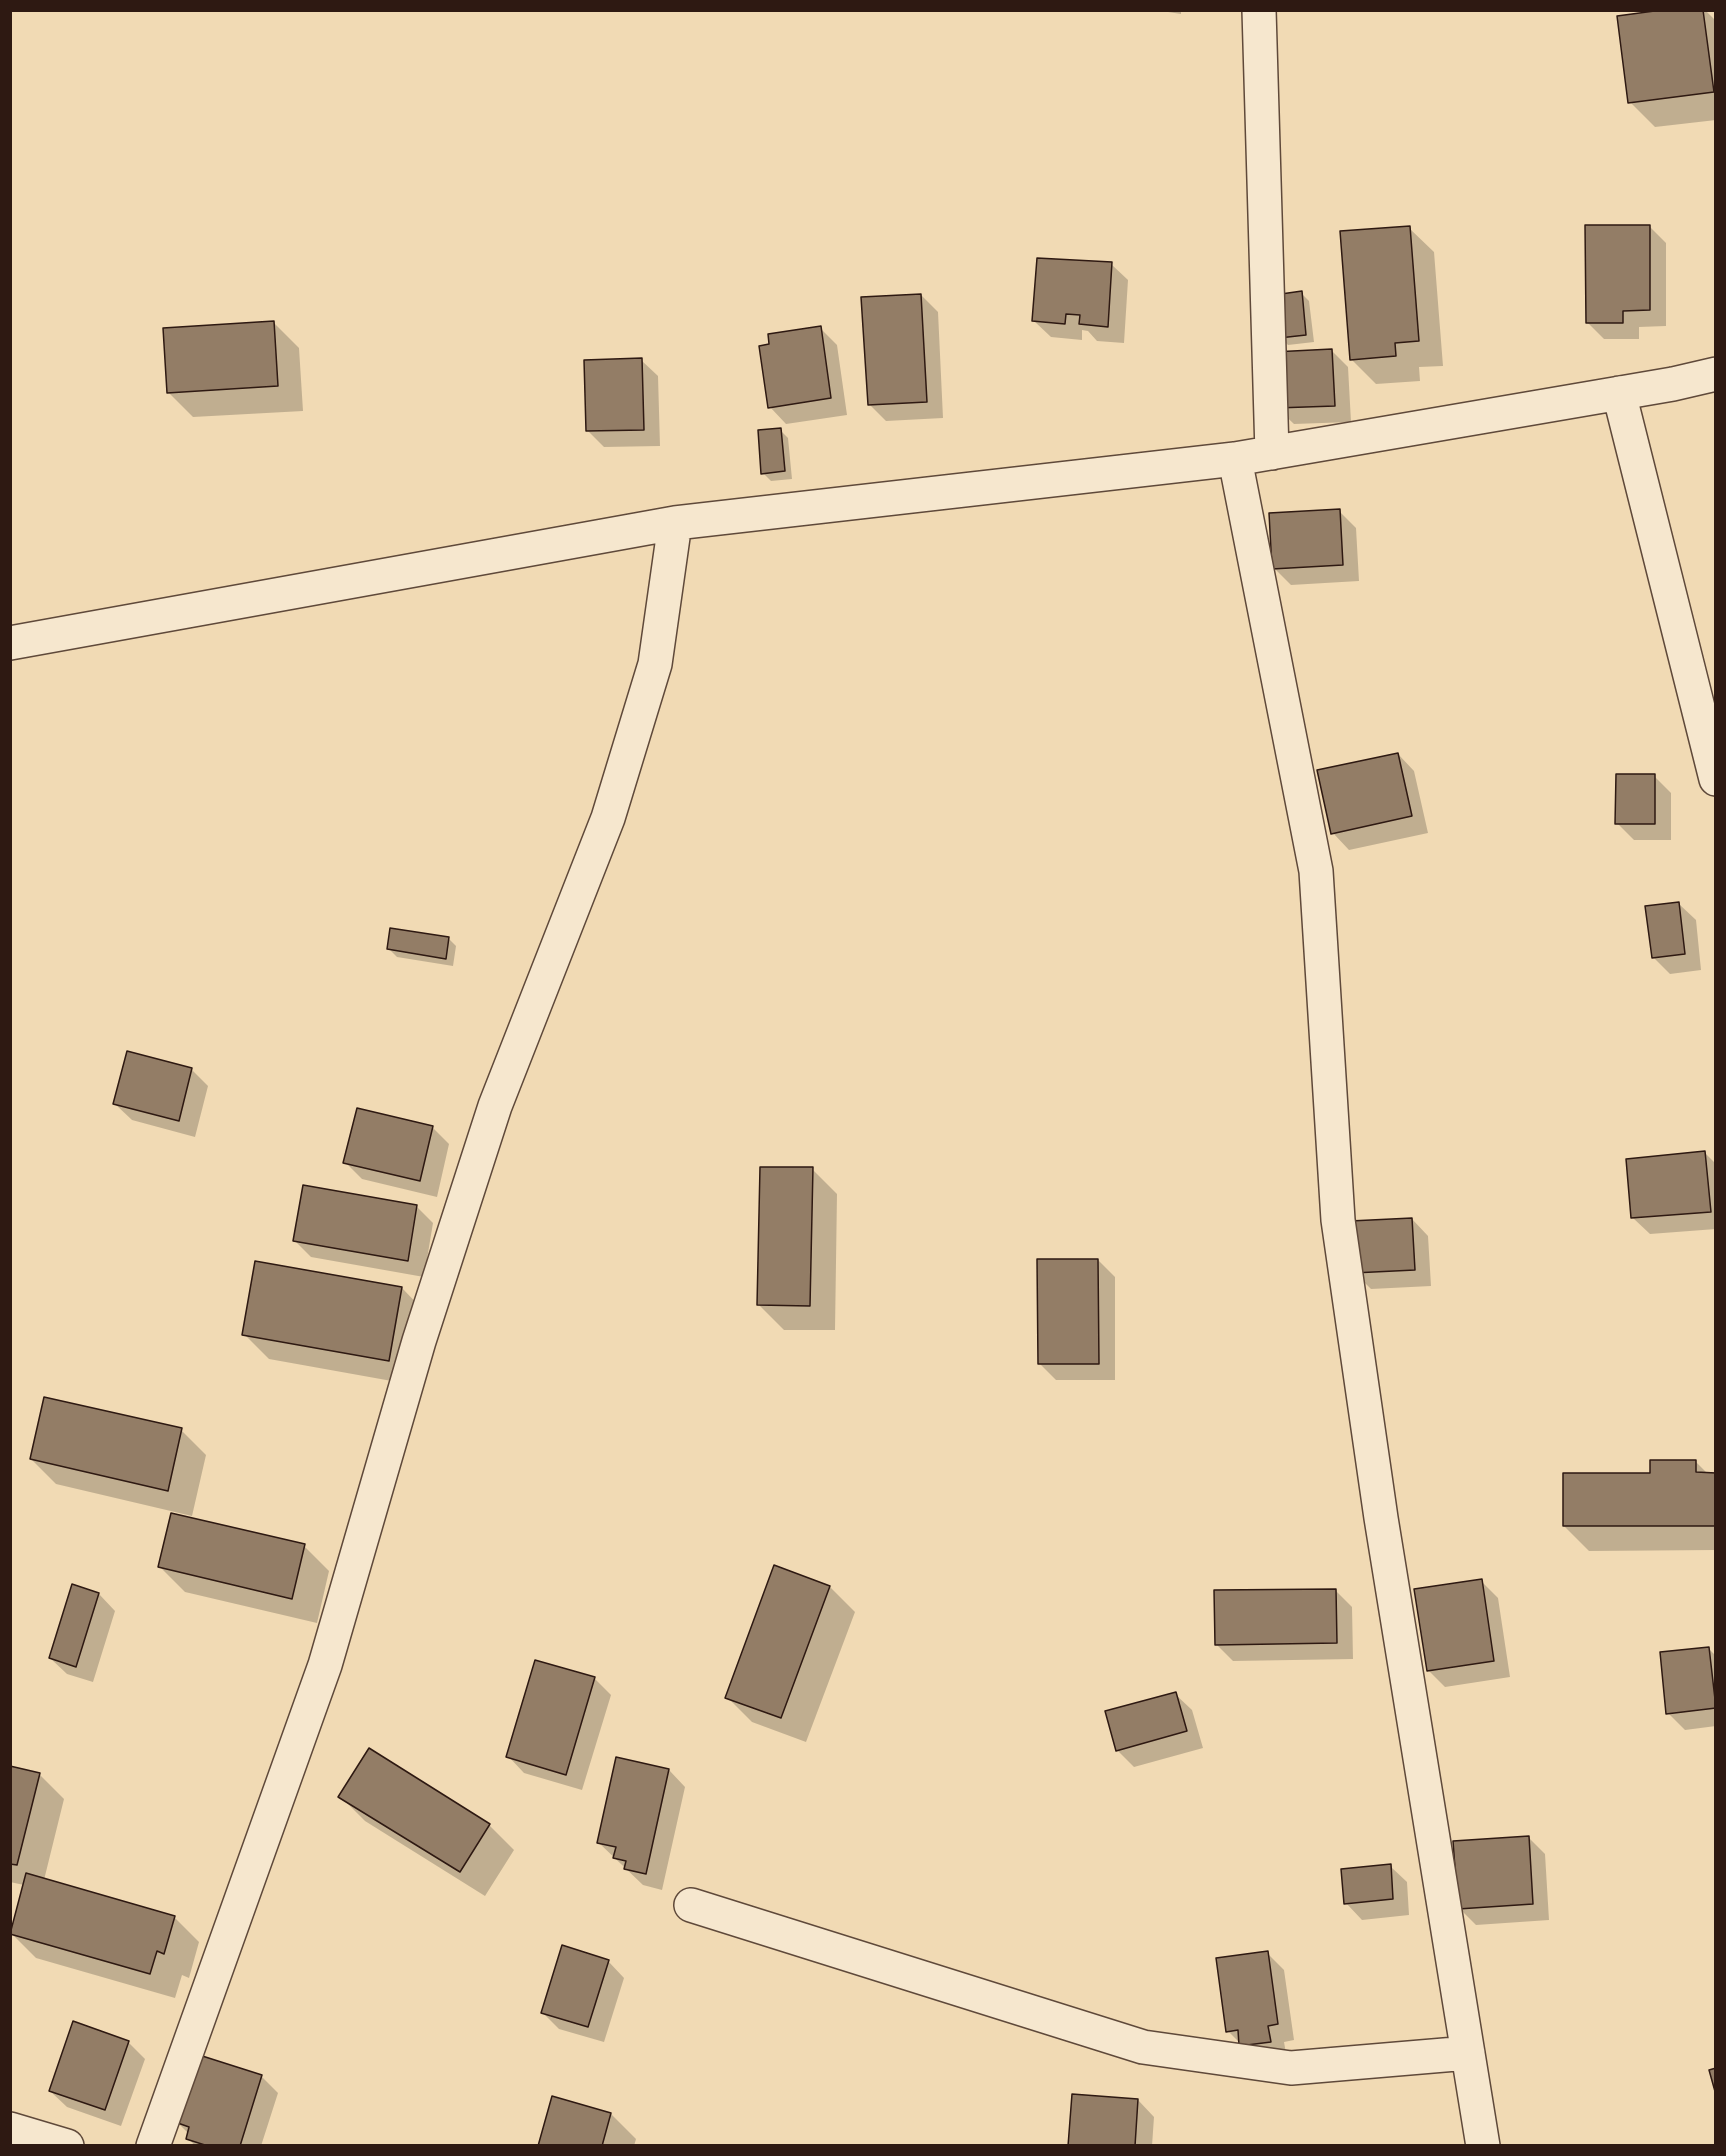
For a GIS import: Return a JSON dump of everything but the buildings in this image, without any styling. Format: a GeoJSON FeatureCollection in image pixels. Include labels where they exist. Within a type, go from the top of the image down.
{"type":"FeatureCollection","features":[{"type":"Feature","properties":{"kind":"street"},"geometry":{"type":"LineString","coordinates":[[1259,10],[1272,453]]}},
{"type":"Feature","properties":{"kind":"street"},"geometry":{"type":"LineString","coordinates":[[10,644],[675,524],[1235,459],[1716,375]]}},
{"type":"Feature","properties":{"kind":"street"},"geometry":{"type":"LineString","coordinates":[[1619,393],[1716,779]]}},
{"type":"Feature","properties":{"kind":"street"},"geometry":{"type":"LineString","coordinates":[[1235,459],[1316,871],[1338,1221],[1381,1518],[1483,2145]]}},
{"type":"Feature","properties":{"kind":"street"},"geometry":{"type":"LineString","coordinates":[[153,2145],[325,1665],[419,1341],[495,1107],[608,818],[655,664],[675,524]]}},
{"type":"Feature","properties":{"kind":"street"},"geometry":{"type":"LineString","coordinates":[[691,1905],[1143,2047],[1291,2068],[1468,2053]]}},
{"type":"Feature","properties":{"kind":"street"},"geometry":{"type":"LineString","coordinates":[[10,2129],[68,2145]]}}]}
